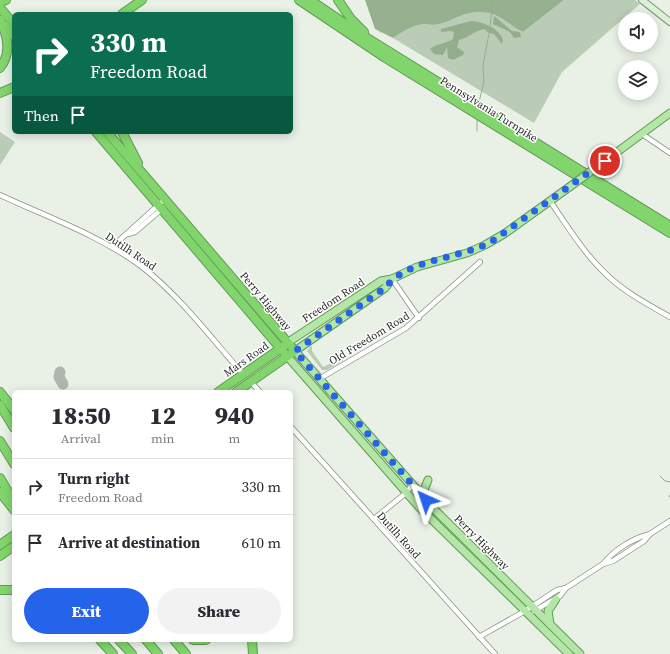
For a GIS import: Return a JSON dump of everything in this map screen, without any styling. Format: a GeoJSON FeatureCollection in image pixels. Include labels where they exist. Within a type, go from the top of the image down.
{"type":"FeatureCollection","features":[{"type":"Feature","properties":{"kind":"highway"},"geometry":{"type":"LineString","coordinates":[[0,2],[6,0]]}},
{"type":"Feature","properties":{"kind":"highway"},"geometry":{"type":"LineString","coordinates":[[125,12],[142,0]]}},
{"type":"Feature","properties":{"kind":"highway"},"geometry":{"type":"LineString","coordinates":[[291,0],[335,25]]}},
{"type":"Feature","properties":{"kind":"highway","name":"Pennsylvania Turnpike"},"geometry":{"type":"LineString","coordinates":[[299,0],[384,57],[670,233]]}},
{"type":"Feature","properties":{"kind":"highway","name":"Pennsylvania Turnpike"},"geometry":{"type":"LineString","coordinates":[[310,0],[386,50],[670,226]]}},
{"type":"Feature","properties":{"kind":"highway"},"geometry":{"type":"LineString","coordinates":[[338,0],[351,19],[366,33],[382,44],[386,50]]}},
{"type":"Feature","properties":{"kind":"highway"},"geometry":{"type":"LineString","coordinates":[[0,8],[12,22]]}},
{"type":"Feature","properties":{"kind":"highway"},"geometry":{"type":"LineString","coordinates":[[0,20],[12,34]]}},
{"type":"Feature","properties":{"kind":"highway"},"geometry":{"type":"LineString","coordinates":[[0,20],[8,46],[6,57],[0,68]]}},
{"type":"Feature","properties":{"kind":"highway"},"geometry":{"type":"LineString","coordinates":[[0,93],[12,88]]}},
{"type":"Feature","properties":{"kind":"highway","name":"Perry Highway"},"geometry":{"type":"LineString","coordinates":[[98,134],[295,351]]}},
{"type":"Feature","properties":{"kind":"highway","name":"Perry Highway"},"geometry":{"type":"LineString","coordinates":[[108,134],[151,184],[163,204],[287,356]]}},
{"type":"Feature","properties":{"kind":"highway"},"geometry":{"type":"LineString","coordinates":[[123,134],[134,157],[151,184]]}},
{"type":"Feature","properties":{"kind":"highway","name":"Mars Road"},"geometry":{"type":"LineString","coordinates":[[221,390],[287,343]]}},
{"type":"Feature","properties":{"kind":"highway","name":"Freedom Road"},"geometry":{"type":"LineString","coordinates":[[287,356],[295,351]]}},
{"type":"Feature","properties":{"kind":"highway","name":"Mars Road"},"geometry":{"type":"LineString","coordinates":[[239,390],[287,356]]}},
{"type":"Feature","properties":{"kind":"highway"},"geometry":{"type":"LineString","coordinates":[[0,392],[12,407]]}},
{"type":"Feature","properties":{"kind":"highway"},"geometry":{"type":"LineString","coordinates":[[0,405],[12,425]]}},
{"type":"Feature","properties":{"kind":"highway"},"geometry":{"type":"LineString","coordinates":[[0,441],[12,461]]}},
{"type":"Feature","properties":{"kind":"highway"},"geometry":{"type":"LineString","coordinates":[[0,478],[12,499]]}},
{"type":"Feature","properties":{"kind":"highway"},"geometry":{"type":"LineString","coordinates":[[0,492],[12,507]]}},
{"type":"Feature","properties":{"kind":"highway"},"geometry":{"type":"LineString","coordinates":[[0,545],[12,537]]}},
{"type":"Feature","properties":{"kind":"highway"},"geometry":{"type":"LineString","coordinates":[[0,556],[12,547]]}},
{"type":"Feature","properties":{"kind":"highway"},"geometry":{"type":"LineString","coordinates":[[0,590],[12,590]]}},
{"type":"Feature","properties":{"kind":"highway"},"geometry":{"type":"LineString","coordinates":[[102,642],[113,654]]}},
{"type":"Feature","properties":{"kind":"highway"},"geometry":{"type":"LineString","coordinates":[[121,642],[132,654]]}},
{"type":"Feature","properties":{"kind":"highway"},"geometry":{"type":"LineString","coordinates":[[148,642],[158,654]]}},
{"type":"Feature","properties":{"kind":"highway"},"geometry":{"type":"LineString","coordinates":[[176,642],[186,654]]}},
{"type":"Feature","properties":{"kind":"highway"},"geometry":{"type":"LineString","coordinates":[[252,642],[253,654]]}},
{"type":"Feature","properties":{"kind":"main road","name":"Freedom Road"},"geometry":{"type":"LineString","coordinates":[[287,343],[381,281],[392,279],[417,267],[466,252],[484,245],[504,234],[670,113]]}},
{"type":"Feature","properties":{"kind":"main road","name":"Freedom Road"},"geometry":{"type":"LineString","coordinates":[[295,351],[385,288],[392,279]]}},
{"type":"Feature","properties":{"kind":"main road","name":"Perry Highway"},"geometry":{"type":"LineString","coordinates":[[295,351],[426,500],[533,609],[580,654]]}},
{"type":"Feature","properties":{"kind":"main road","name":"Perry Highway"},"geometry":{"type":"LineString","coordinates":[[287,356],[406,493],[524,612],[569,654]]}},
{"type":"Feature","properties":{"kind":"main road"},"geometry":{"type":"LineString","coordinates":[[426,500],[424,490],[428,480]]}},
{"type":"Feature","properties":{"kind":"main road"},"geometry":{"type":"LineString","coordinates":[[551,626],[547,613],[556,599]]}},
{"type":"Feature","properties":{"kind":"street"},"geometry":{"type":"LineString","coordinates":[[642,0],[670,22]]}},
{"type":"Feature","properties":{"kind":"street"},"geometry":{"type":"LineString","coordinates":[[642,134],[670,153]]}},
{"type":"Feature","properties":{"kind":"street","name":"Dutilh Road"},"geometry":{"type":"LineString","coordinates":[[0,195],[112,247],[132,260],[158,280],[244,374]]}},
{"type":"Feature","properties":{"kind":"street"},"geometry":{"type":"LineString","coordinates":[[550,201],[584,250],[605,273],[626,289],[670,317]]}},
{"type":"Feature","properties":{"kind":"street"},"geometry":{"type":"LineString","coordinates":[[112,247],[128,234],[135,232],[163,204]]}},
{"type":"Feature","properties":{"kind":"street","name":"Old Freedom Road"},"geometry":{"type":"LineString","coordinates":[[319,379],[385,342],[419,318],[480,262]]}},
{"type":"Feature","properties":{"kind":"street"},"geometry":{"type":"LineString","coordinates":[[392,279],[419,318]]}},
{"type":"Feature","properties":{"kind":"street"},"geometry":{"type":"LineString","coordinates":[[251,382],[258,390]]}},
{"type":"Feature","properties":{"kind":"street","name":"Dutilh Road"},"geometry":{"type":"LineString","coordinates":[[293,429],[495,654]]}},
{"type":"Feature","properties":{"kind":"street"},"geometry":{"type":"LineString","coordinates":[[374,519],[413,486]]}},
{"type":"Feature","properties":{"kind":"street"},"geometry":{"type":"LineString","coordinates":[[533,609],[557,590],[566,588],[604,564],[610,556],[631,542],[641,536],[650,534],[670,521]]}},
{"type":"Feature","properties":{"kind":"street"},"geometry":{"type":"LineString","coordinates":[[479,637],[524,612],[556,599],[566,588]]}},
{"type":"Feature","properties":{"kind":"shaded area"},"geometry":{"type":"Polygon","coordinates":[[[365,0],[564,0],[523,32],[493,14],[479,12],[471,13],[440,24],[424,24],[416,26],[393,38],[375,29],[365,0]]]}},
{"type":"Feature","properties":{"kind":"shaded area"},"geometry":{"type":"Polygon","coordinates":[[[564,0],[635,0],[640,4],[631,12],[618,12],[618,23],[562,72],[534,123],[393,38],[416,26],[424,24],[440,24],[471,13],[479,12],[493,14],[523,32],[564,0]]]}},
{"type":"Feature","properties":{"kind":"shaded area"},"geometry":{"type":"Polygon","coordinates":[[[494,16],[512,31],[520,32],[521,37],[514,38],[510,32],[493,24],[494,16]]]}},
{"type":"Feature","properties":{"kind":"shaded area"},"geometry":{"type":"Polygon","coordinates":[[[471,21],[485,24],[493,28],[503,39],[502,44],[494,34],[489,33],[484,29],[459,40],[457,47],[464,52],[463,55],[453,60],[448,58],[447,47],[443,55],[434,54],[430,49],[453,39],[454,32],[441,32],[441,29],[471,21]]]}},
{"type":"Feature","properties":{"kind":"shaded area"},"geometry":{"type":"Polygon","coordinates":[[[0,132],[15,142],[0,165],[0,132]]]}},
{"type":"Feature","properties":{"kind":"shaded area"},"geometry":{"type":"Polygon","coordinates":[[[312,346],[312,351],[323,367],[342,358],[344,360],[327,370],[322,370],[307,351],[312,346]]]}},
{"type":"Feature","properties":{"kind":"waterway"},"geometry":{"type":"LineString","coordinates":[[380,32],[413,13],[430,6],[437,0]]}},
{"type":"Feature","properties":{"kind":"waterway"},"geometry":{"type":"LineString","coordinates":[[490,26],[493,0]]}},
{"type":"Feature","properties":{"kind":"waterway"},"geometry":{"type":"LineString","coordinates":[[479,102],[484,82],[483,66],[489,33]]}},
{"type":"Feature","properties":{"kind":"waterway"},"geometry":{"type":"LineString","coordinates":[[477,119],[477,131]]}},
{"type":"Feature","properties":{"kind":"waterway"},"geometry":{"type":"LineString","coordinates":[[660,476],[665,481],[670,482]]}},
{"type":"Feature","properties":{"kind":"taxiway"},"geometry":{"type":"LineString","coordinates":[[60,372],[59,377],[63,384]]}},
{"type":"Feature","properties":{"kind":"route"},"geometry":{"type":"LineString","coordinates":[[426,500],[295,351],[385,288],[392,279],[400,274],[422,265],[472,251],[491,242],[605,161]]}}]}
